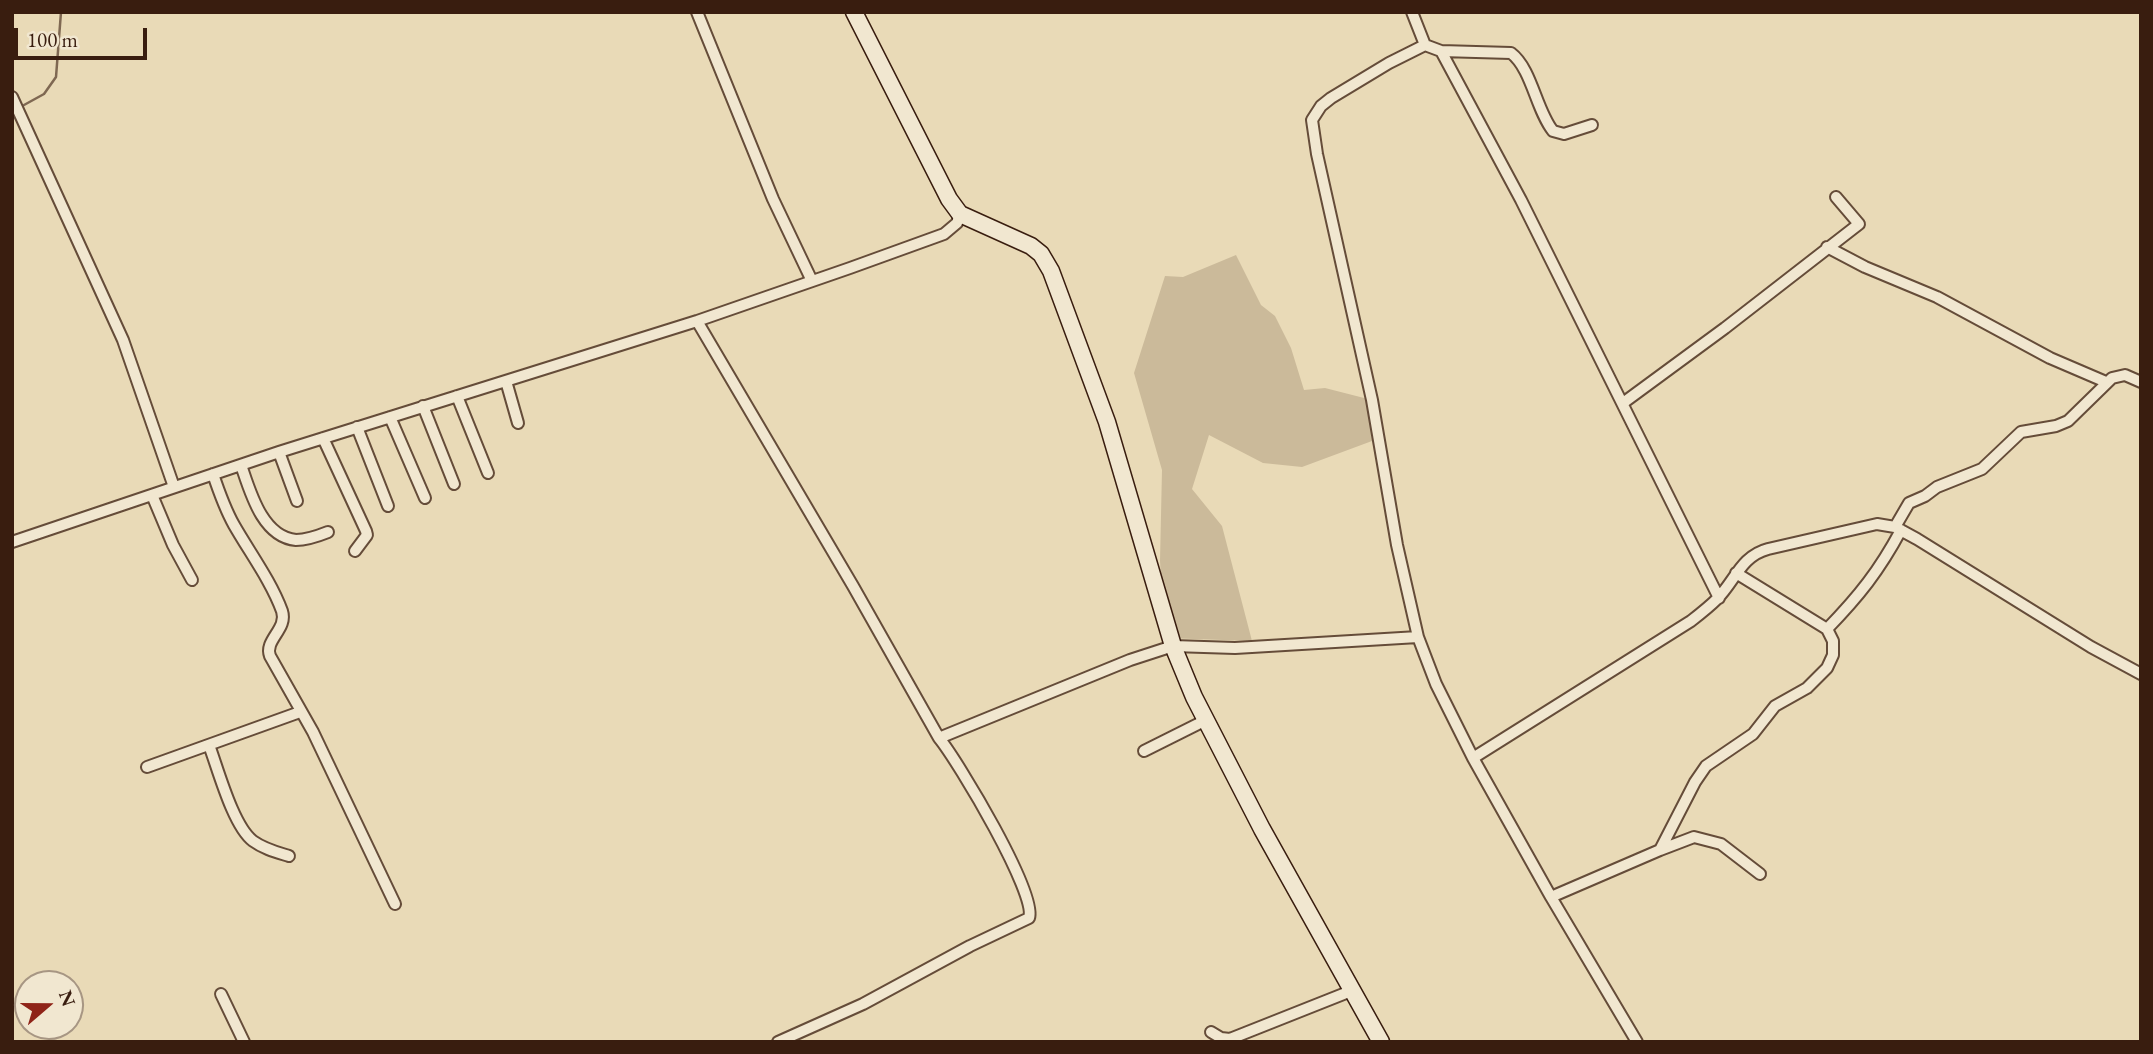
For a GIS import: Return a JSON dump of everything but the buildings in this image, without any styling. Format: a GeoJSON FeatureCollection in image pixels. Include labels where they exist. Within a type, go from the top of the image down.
{"type":"FeatureCollection","features":[{"type":"Feature","properties":{"kind":"street"},"geometry":{"type":"LineString","coordinates":[[697,12],[773,199],[812,281]]}},
{"type":"Feature","properties":{"kind":"street"},"geometry":{"type":"LineString","coordinates":[[854,12],[936,178],[960,214],[1031,246],[1041,254],[1051,271],[1107,422],[1173,646],[1194,697],[1262,829],[1381,1042]]}},
{"type":"Feature","properties":{"kind":"street"},"geometry":{"type":"LineString","coordinates":[[1412,12],[1425,45]]}},
{"type":"Feature","properties":{"kind":"street"},"geometry":{"type":"LineString","coordinates":[[1592,125],[1563,134],[1553,131],[1519,61],[1511,54],[1441,51],[1425,45],[1389,63],[1331,99],[1321,106],[1312,120],[1317,154],[1363,355],[1387,495],[1418,637],[1436,684],[1473,758],[1637,1042]]}},
{"type":"Feature","properties":{"kind":"street"},"geometry":{"type":"LineString","coordinates":[[1441,51],[1521,200],[1719,598]]}},
{"type":"Feature","properties":{"kind":"street"},"geometry":{"type":"LineString","coordinates":[[12,97],[123,340],[174,487]]}},
{"type":"Feature","properties":{"kind":"street"},"geometry":{"type":"LineString","coordinates":[[1623,403],[1859,224],[1836,197]]}},
{"type":"Feature","properties":{"kind":"street"},"geometry":{"type":"LineString","coordinates":[[12,542],[279,452],[697,321],[944,234],[957,223],[960,214]]}},
{"type":"Feature","properties":{"kind":"street"},"geometry":{"type":"LineString","coordinates":[[1827,247],[1937,297],[2050,358],[2106,382]]}},
{"type":"Feature","properties":{"kind":"street"},"geometry":{"type":"LineString","coordinates":[[697,321],[939,738],[978,798],[1013,866],[1031,909],[1029,918],[970,946],[863,1004],[778,1042]]}},
{"type":"Feature","properties":{"kind":"street"},"geometry":{"type":"LineString","coordinates":[[1827,629],[1860,596],[1882,566],[1909,503],[1937,487],[1982,469],[2021,432],[2056,426],[2068,421],[2112,378],[2125,375],[2141,382]]}},
{"type":"Feature","properties":{"kind":"street"},"geometry":{"type":"LineString","coordinates":[[506,381],[518,423]]}},
{"type":"Feature","properties":{"kind":"street"},"geometry":{"type":"LineString","coordinates":[[457,396],[488,473]]}},
{"type":"Feature","properties":{"kind":"street"},"geometry":{"type":"LineString","coordinates":[[423,406],[454,484]]}},
{"type":"Feature","properties":{"kind":"street"},"geometry":{"type":"LineString","coordinates":[[390,417],[425,498]]}},
{"type":"Feature","properties":{"kind":"street"},"geometry":{"type":"LineString","coordinates":[[357,427],[388,506]]}},
{"type":"Feature","properties":{"kind":"street"},"geometry":{"type":"LineString","coordinates":[[323,438],[366,531],[367,536],[355,551]]}},
{"type":"Feature","properties":{"kind":"street"},"geometry":{"type":"LineString","coordinates":[[279,452],[297,501]]}},
{"type":"Feature","properties":{"kind":"street"},"geometry":{"type":"LineString","coordinates":[[241,465],[257,505],[269,526],[278,534],[297,540],[328,532]]}},
{"type":"Feature","properties":{"kind":"street"},"geometry":{"type":"LineString","coordinates":[[213,474],[234,524],[282,612],[281,624],[268,650],[317,741],[395,904]]}},
{"type":"Feature","properties":{"kind":"street"},"geometry":{"type":"LineString","coordinates":[[152,495],[173,545],[192,580]]}},
{"type":"Feature","properties":{"kind":"street"},"geometry":{"type":"LineString","coordinates":[[1473,758],[1691,621],[1719,598],[1748,559],[1760,551],[1877,524],[1898,528],[1951,558],[2091,647],[2141,674]]}},
{"type":"Feature","properties":{"kind":"street"},"geometry":{"type":"LineString","coordinates":[[1660,849],[1706,766],[1753,734],[1775,706],[1807,688],[1827,668],[1833,655],[1833,641],[1827,629],[1736,573]]}},
{"type":"Feature","properties":{"kind":"street"},"geometry":{"type":"LineString","coordinates":[[939,738],[1130,660],[1173,646],[1235,649],[1418,637]]}},
{"type":"Feature","properties":{"kind":"street"},"geometry":{"type":"LineString","coordinates":[[148,767],[300,712]]}},
{"type":"Feature","properties":{"kind":"street"},"geometry":{"type":"LineString","coordinates":[[1144,751],[1206,720]]}},
{"type":"Feature","properties":{"kind":"street"},"geometry":{"type":"LineString","coordinates":[[209,745],[233,810],[250,839],[273,852],[289,856]]}},
{"type":"Feature","properties":{"kind":"street"},"geometry":{"type":"LineString","coordinates":[[1551,897],[1694,837],[1713,841],[1731,850],[1760,874]]}},
{"type":"Feature","properties":{"kind":"street"},"geometry":{"type":"LineString","coordinates":[[1211,1032],[1230,1039],[1351,990]]}},
{"type":"Feature","properties":{"kind":"street"},"geometry":{"type":"LineString","coordinates":[[221,995],[244,1042]]}},
{"type":"Feature","properties":{"kind":"shaded area"},"geometry":{"type":"Polygon","coordinates":[[[1236,255],[1261,305],[1275,316],[1291,348],[1304,390],[1325,388],[1368,399],[1372,441],[1302,467],[1263,463],[1209,435],[1192,489],[1222,526],[1252,641],[1165,638],[1160,561],[1162,470],[1134,373],[1165,276],[1183,277],[1236,255]]]}},
{"type":"Feature","properties":{"kind":"waterway"},"geometry":{"type":"LineString","coordinates":[[24,105],[44,94],[56,77],[61,12]]}}]}
